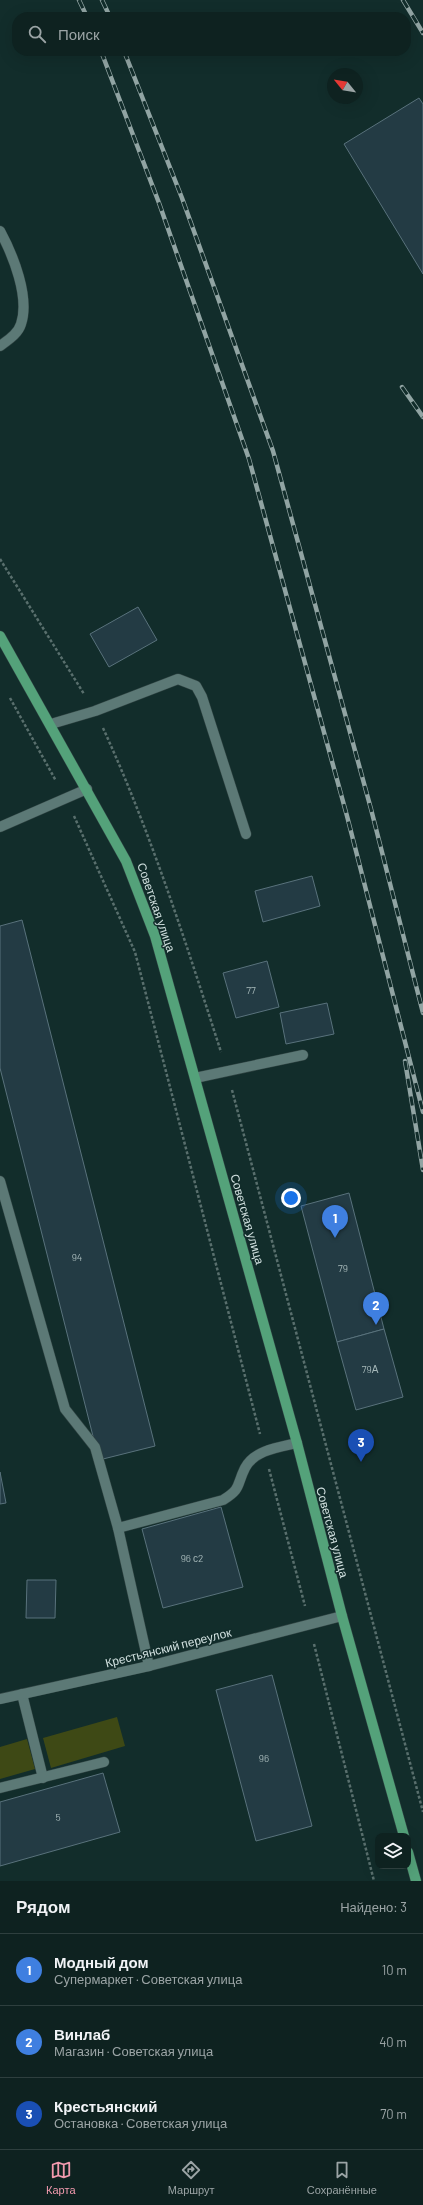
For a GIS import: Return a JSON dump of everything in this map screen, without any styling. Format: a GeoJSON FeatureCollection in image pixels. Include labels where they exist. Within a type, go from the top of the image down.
{"type":"FeatureCollection","features":[{"type":"Feature","properties":{"kind":"main road","name":"Советская улица"},"geometry":{"type":"LineString","coordinates":[[0,636],[51,724],[126,861],[155,936],[297,1443],[342,1616],[403,1833]]}},
{"type":"Feature","properties":{"kind":"main road"},"geometry":{"type":"LineString","coordinates":[[411,1863],[416,1881]]}},
{"type":"Feature","properties":{"kind":"street"},"geometry":{"type":"LineString","coordinates":[[0,231],[11,252],[19,279],[24,308],[21,324],[17,331],[0,346]]}},
{"type":"Feature","properties":{"kind":"street"},"geometry":{"type":"LineString","coordinates":[[51,724],[95,711],[178,679],[196,686],[202,697],[246,834]]}},
{"type":"Feature","properties":{"kind":"street"},"geometry":{"type":"LineString","coordinates":[[0,827],[87,789]]}},
{"type":"Feature","properties":{"kind":"street"},"geometry":{"type":"LineString","coordinates":[[195,1078],[303,1054]]}},
{"type":"Feature","properties":{"kind":"street"},"geometry":{"type":"LineString","coordinates":[[0,1181],[65,1409],[95,1447],[118,1528],[149,1666]]}},
{"type":"Feature","properties":{"kind":"street"},"geometry":{"type":"LineString","coordinates":[[118,1528],[223,1500],[236,1492],[246,1466],[264,1450],[297,1443]]}},
{"type":"Feature","properties":{"kind":"street","name":"Крестьянский переулок"},"geometry":{"type":"LineString","coordinates":[[0,1699],[149,1666],[342,1616]]}},
{"type":"Feature","properties":{"kind":"street"},"geometry":{"type":"LineString","coordinates":[[22,1694],[43,1778]]}},
{"type":"Feature","properties":{"kind":"street"},"geometry":{"type":"LineString","coordinates":[[0,1788],[104,1762]]}},
{"type":"Feature","properties":{"kind":"path"},"geometry":{"type":"LineString","coordinates":[[7,693],[66,799],[135,952],[374,1881]]}},
{"type":"Feature","properties":{"kind":"green space"},"geometry":{"type":"Polygon","coordinates":[[[117,1717],[125,1746],[51,1768],[43,1738],[117,1717]]]}},
{"type":"Feature","properties":{"kind":"green space"},"geometry":{"type":"Polygon","coordinates":[[[27,1739],[35,1769],[0,1779],[0,1747],[27,1739]]]}},
{"type":"Feature","properties":{"kind":"building"},"geometry":{"type":"Polygon","coordinates":[[[419,98],[423,104],[423,274],[344,144],[419,98]]]}},
{"type":"Feature","properties":{"kind":"building"},"geometry":{"type":"Polygon","coordinates":[[[138,607],[157,640],[109,667],[90,634],[138,607]]]}},
{"type":"Feature","properties":{"kind":"building"},"geometry":{"type":"Polygon","coordinates":[[[312,876],[320,906],[263,922],[255,891],[312,876]]]}},
{"type":"Feature","properties":{"kind":"building"},"geometry":{"type":"Polygon","coordinates":[[[22,920],[155,1446],[99,1460],[0,1068],[0,926],[22,920]]]}},
{"type":"Feature","properties":{"kind":"building"},"geometry":{"type":"Polygon","coordinates":[[[267,961],[279,1007],[236,1018],[223,973],[267,961]]]}},
{"type":"Feature","properties":{"kind":"building"},"geometry":{"type":"Polygon","coordinates":[[[327,1003],[334,1034],[286,1044],[280,1013],[327,1003]]]}},
{"type":"Feature","properties":{"kind":"building"},"geometry":{"type":"Polygon","coordinates":[[[349,1193],[384,1329],[337,1342],[301,1206],[349,1193]]]}},
{"type":"Feature","properties":{"kind":"building"},"geometry":{"type":"Polygon","coordinates":[[[384,1329],[403,1397],[356,1410],[337,1342],[384,1329]]]}},
{"type":"Feature","properties":{"kind":"building"},"geometry":{"type":"Polygon","coordinates":[[[0,1472],[6,1503],[0,1504],[0,1472]]]}},
{"type":"Feature","properties":{"kind":"building"},"geometry":{"type":"Polygon","coordinates":[[[221,1507],[243,1587],[163,1608],[142,1529],[221,1507]]]}},
{"type":"Feature","properties":{"kind":"building"},"geometry":{"type":"Polygon","coordinates":[[[27,1580],[56,1580],[55,1618],[26,1618],[27,1580]]]}},
{"type":"Feature","properties":{"kind":"building"},"geometry":{"type":"Polygon","coordinates":[[[272,1675],[312,1826],[256,1841],[216,1690],[272,1675]]]}},
{"type":"Feature","properties":{"kind":"building"},"geometry":{"type":"Polygon","coordinates":[[[103,1773],[120,1832],[0,1866],[0,1802],[103,1773]]]}},
{"type":"Feature","properties":{"kind":"railway"},"geometry":{"type":"LineString","coordinates":[[79,0],[85,12]]}},
{"type":"Feature","properties":{"kind":"railway"},"geometry":{"type":"LineString","coordinates":[[102,0],[108,12]]}},
{"type":"Feature","properties":{"kind":"railway"},"geometry":{"type":"LineString","coordinates":[[403,0],[410,12]]}},
{"type":"Feature","properties":{"kind":"railway"},"geometry":{"type":"LineString","coordinates":[[411,13],[423,33]]}},
{"type":"Feature","properties":{"kind":"railway"},"geometry":{"type":"LineString","coordinates":[[103,56],[159,203],[249,459],[347,816],[423,1112]]}},
{"type":"Feature","properties":{"kind":"railway"},"geometry":{"type":"LineString","coordinates":[[126,56],[182,198],[273,451],[371,809],[423,1013]]}},
{"type":"Feature","properties":{"kind":"railway"},"geometry":{"type":"LineString","coordinates":[[402,387],[423,417]]}},
{"type":"Feature","properties":{"kind":"railway"},"geometry":{"type":"LineString","coordinates":[[405,1061],[423,1170]]}},
{"type":"Feature","properties":{"kind":"place","name":"Модный дом"},"geometry":{"type":"Point","coordinates":[335,1238]}},
{"type":"Feature","properties":{"kind":"place","name":"Винлаб"},"geometry":{"type":"Point","coordinates":[376,1325]}},
{"type":"Feature","properties":{"kind":"place","name":"Крестьянский"},"geometry":{"type":"Point","coordinates":[361,1462]}}]}
